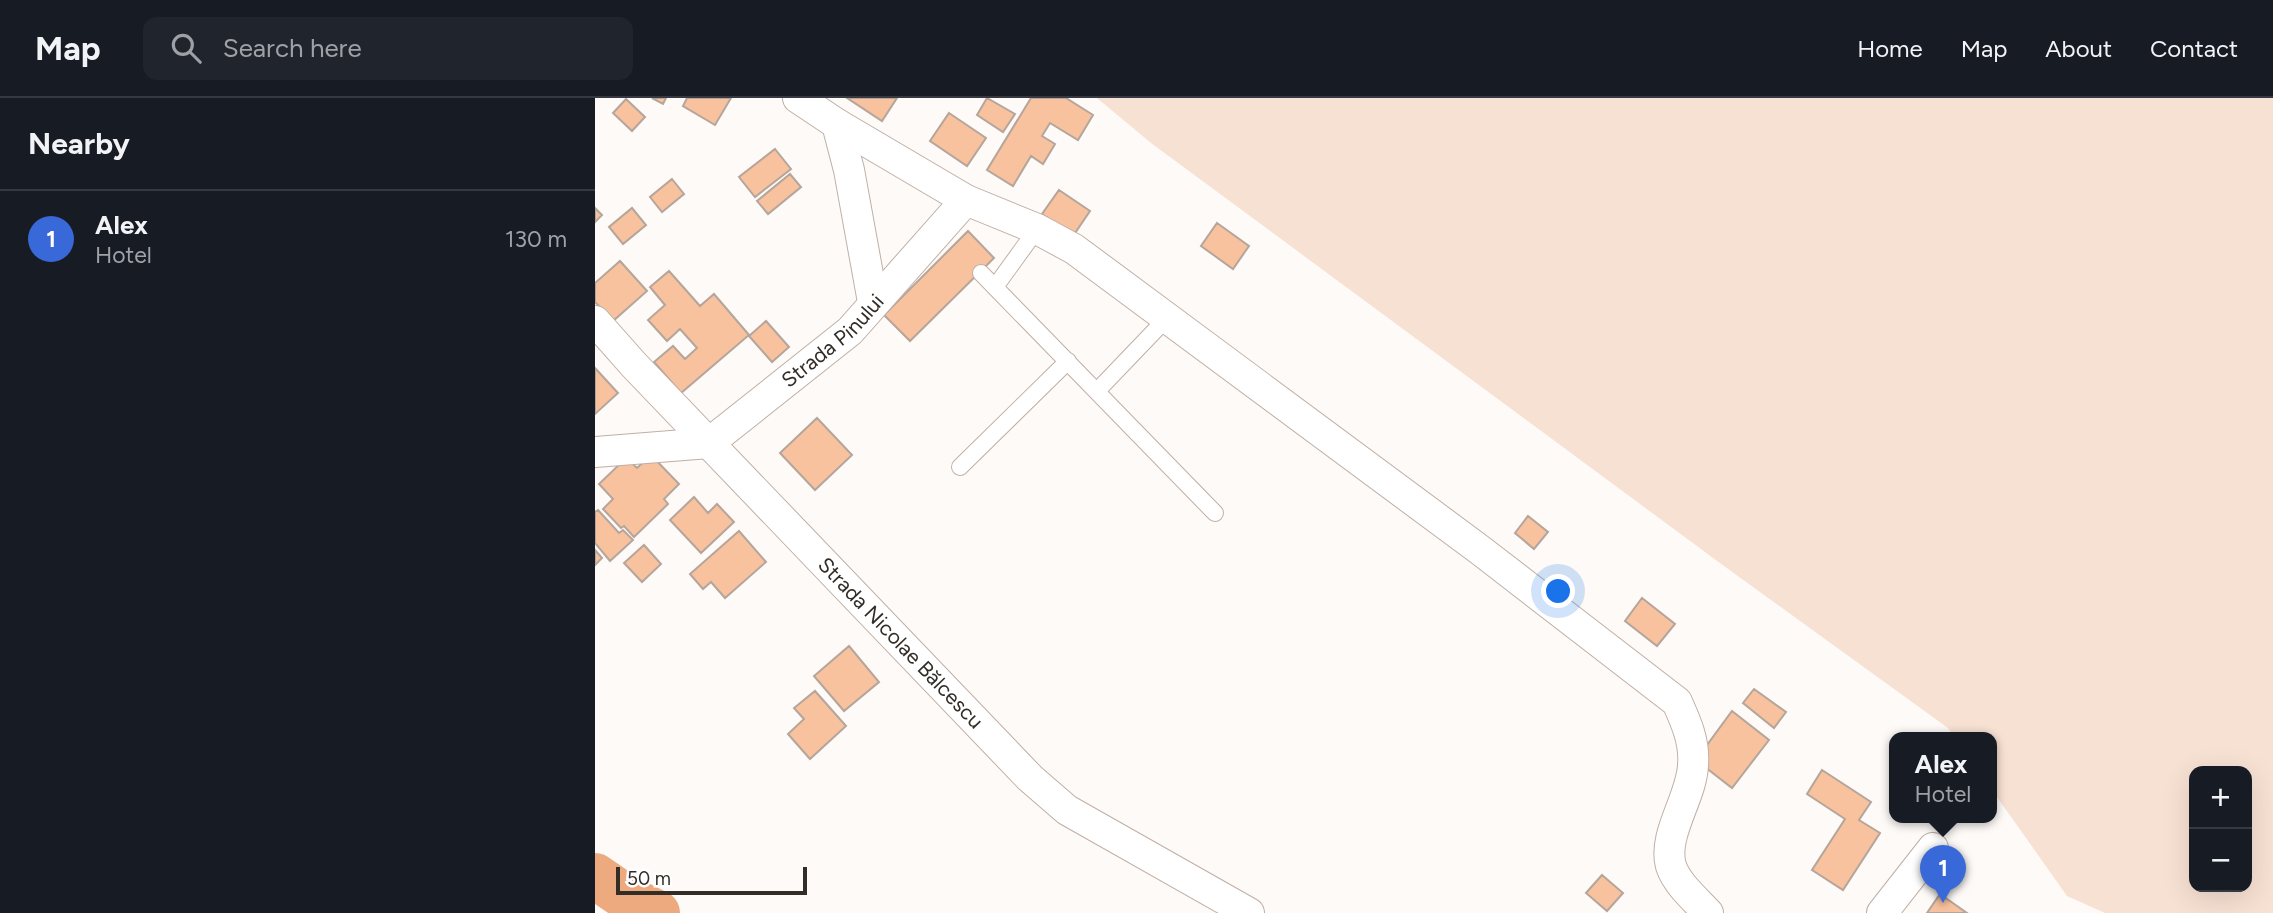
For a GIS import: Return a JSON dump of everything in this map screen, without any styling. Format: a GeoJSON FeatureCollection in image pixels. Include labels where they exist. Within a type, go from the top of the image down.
{"type":"FeatureCollection","features":[{"type":"Feature","properties":{"kind":"street"},"geometry":{"type":"LineString","coordinates":[[798,98],[966,200],[1037,229],[1074,248],[1458,534],[1677,702],[1689,730],[1693,765],[1669,850],[1671,865],[1677,879],[1708,913]]}},
{"type":"Feature","properties":{"kind":"street","name":"Strada Pinului"},"geometry":{"type":"LineString","coordinates":[[709,443],[850,331],[873,302],[849,170],[837,124]]}},
{"type":"Feature","properties":{"kind":"street"},"geometry":{"type":"LineString","coordinates":[[873,302],[966,200]]}},
{"type":"Feature","properties":{"kind":"street","name":"Strada Nicolae Bălcescu"},"geometry":{"type":"LineString","coordinates":[[595,321],[1039,786],[1067,810],[1249,913]]}},
{"type":"Feature","properties":{"kind":"street"},"geometry":{"type":"LineString","coordinates":[[595,452],[709,443]]}},
{"type":"Feature","properties":{"kind":"street"},"geometry":{"type":"LineString","coordinates":[[1882,913],[1933,848]]}},
{"type":"Feature","properties":{"kind":"lane"},"geometry":{"type":"LineString","coordinates":[[995,287],[1037,229]]}},
{"type":"Feature","properties":{"kind":"lane"},"geometry":{"type":"LineString","coordinates":[[981,273],[1215,513]]}},
{"type":"Feature","properties":{"kind":"lane"},"geometry":{"type":"LineString","coordinates":[[1097,391],[1166,319]]}},
{"type":"Feature","properties":{"kind":"lane"},"geometry":{"type":"LineString","coordinates":[[960,467],[1068,361]]}},
{"type":"Feature","properties":{"kind":"shaded area"},"geometry":{"type":"Polygon","coordinates":[[[1097,98],[2273,98],[2273,913],[2105,913],[2067,896],[1997,797],[1997,732],[1951,732],[1151,143],[1097,98]]]}},
{"type":"Feature","properties":{"kind":"building"},"geometry":{"type":"Polygon","coordinates":[[[652,98],[666,98],[663,104],[652,98]]]}},
{"type":"Feature","properties":{"kind":"building"},"geometry":{"type":"Polygon","coordinates":[[[687,98],[731,98],[715,125],[683,106],[687,98]]]}},
{"type":"Feature","properties":{"kind":"building"},"geometry":{"type":"Polygon","coordinates":[[[847,98],[897,98],[882,121],[847,98]]]}},
{"type":"Feature","properties":{"kind":"building"},"geometry":{"type":"Polygon","coordinates":[[[987,98],[1015,114],[1003,132],[977,115],[987,98]]]}},
{"type":"Feature","properties":{"kind":"building"},"geometry":{"type":"Polygon","coordinates":[[[1031,98],[1066,98],[1093,115],[1078,140],[1050,123],[1042,136],[1055,144],[1043,164],[1031,156],[1013,186],[987,170],[1031,98]]]}},
{"type":"Feature","properties":{"kind":"building"},"geometry":{"type":"Polygon","coordinates":[[[626,99],[645,117],[632,131],[613,113],[626,99]]]}},
{"type":"Feature","properties":{"kind":"building"},"geometry":{"type":"Polygon","coordinates":[[[949,113],[986,138],[967,166],[930,141],[949,113]]]}},
{"type":"Feature","properties":{"kind":"building"},"geometry":{"type":"Polygon","coordinates":[[[775,149],[791,169],[755,197],[739,177],[775,149]]]}},
{"type":"Feature","properties":{"kind":"building"},"geometry":{"type":"Polygon","coordinates":[[[790,174],[801,187],[768,214],[757,201],[790,174]]]}},
{"type":"Feature","properties":{"kind":"building"},"geometry":{"type":"Polygon","coordinates":[[[672,179],[684,194],[662,212],[650,197],[672,179]]]}},
{"type":"Feature","properties":{"kind":"building"},"geometry":{"type":"Polygon","coordinates":[[[1059,190],[1090,211],[1073,236],[1042,214],[1059,190]]]}},
{"type":"Feature","properties":{"kind":"building"},"geometry":{"type":"Polygon","coordinates":[[[595,208],[602,215],[595,222],[595,208]]]}},
{"type":"Feature","properties":{"kind":"building"},"geometry":{"type":"Polygon","coordinates":[[[632,208],[646,225],[623,244],[609,227],[632,208]]]}},
{"type":"Feature","properties":{"kind":"building"},"geometry":{"type":"Polygon","coordinates":[[[1217,223],[1249,246],[1233,269],[1201,246],[1217,223]]]}},
{"type":"Feature","properties":{"kind":"building"},"geometry":{"type":"Polygon","coordinates":[[[968,231],[994,258],[910,341],[884,315],[968,231]]]}},
{"type":"Feature","properties":{"kind":"building"},"geometry":{"type":"Polygon","coordinates":[[[620,261],[647,291],[613,321],[595,302],[595,283],[620,261]]]}},
{"type":"Feature","properties":{"kind":"building"},"geometry":{"type":"Polygon","coordinates":[[[669,271],[700,306],[714,294],[749,335],[681,393],[654,362],[673,346],[685,359],[697,348],[680,329],[667,341],[648,320],[665,305],[650,287],[669,271]]]}},
{"type":"Feature","properties":{"kind":"building"},"geometry":{"type":"Polygon","coordinates":[[[766,321],[789,347],[772,362],[749,336],[766,321]]]}},
{"type":"Feature","properties":{"kind":"building"},"geometry":{"type":"Polygon","coordinates":[[[595,368],[618,393],[595,414],[595,368]]]}},
{"type":"Feature","properties":{"kind":"building"},"geometry":{"type":"Polygon","coordinates":[[[817,418],[852,455],[815,490],[780,453],[817,418]]]}},
{"type":"Feature","properties":{"kind":"building"},"geometry":{"type":"Polygon","coordinates":[[[651,455],[679,484],[664,499],[668,504],[634,537],[603,509],[613,499],[599,484],[626,458],[637,468],[651,455]]]}},
{"type":"Feature","properties":{"kind":"building"},"geometry":{"type":"Polygon","coordinates":[[[694,497],[708,513],[717,504],[734,522],[701,553],[670,520],[694,497]]]}},
{"type":"Feature","properties":{"kind":"building"},"geometry":{"type":"Polygon","coordinates":[[[598,510],[619,533],[623,530],[633,540],[610,561],[595,543],[595,512],[598,510]]]}},
{"type":"Feature","properties":{"kind":"building"},"geometry":{"type":"Polygon","coordinates":[[[1528,516],[1548,532],[1534,549],[1515,533],[1528,516]]]}},
{"type":"Feature","properties":{"kind":"building"},"geometry":{"type":"Polygon","coordinates":[[[739,531],[766,562],[725,598],[711,582],[703,589],[690,574],[739,531]]]}},
{"type":"Feature","properties":{"kind":"building"},"geometry":{"type":"Polygon","coordinates":[[[644,545],[661,564],[642,582],[624,563],[644,545]]]}},
{"type":"Feature","properties":{"kind":"building"},"geometry":{"type":"Polygon","coordinates":[[[595,550],[602,558],[595,565],[595,550]]]}},
{"type":"Feature","properties":{"kind":"building"},"geometry":{"type":"Polygon","coordinates":[[[1642,598],[1675,624],[1657,646],[1625,621],[1642,598]]]}},
{"type":"Feature","properties":{"kind":"building"},"geometry":{"type":"Polygon","coordinates":[[[849,646],[879,682],[844,711],[814,676],[849,646]]]}},
{"type":"Feature","properties":{"kind":"building"},"geometry":{"type":"Polygon","coordinates":[[[1754,689],[1786,712],[1774,728],[1743,703],[1754,689]]]}},
{"type":"Feature","properties":{"kind":"building"},"geometry":{"type":"Polygon","coordinates":[[[815,691],[846,726],[810,759],[788,734],[804,719],[794,708],[815,691]]]}},
{"type":"Feature","properties":{"kind":"building"},"geometry":{"type":"Polygon","coordinates":[[[1732,711],[1769,740],[1732,788],[1696,760],[1732,711]]]}},
{"type":"Feature","properties":{"kind":"building"},"geometry":{"type":"Polygon","coordinates":[[[1822,770],[1871,802],[1859,820],[1880,833],[1843,890],[1812,870],[1845,819],[1807,794],[1822,770]]]}},
{"type":"Feature","properties":{"kind":"building"},"geometry":{"type":"Polygon","coordinates":[[[1602,875],[1623,893],[1607,911],[1586,893],[1602,875]]]}},
{"type":"Feature","properties":{"kind":"building"},"geometry":{"type":"Polygon","coordinates":[[[1940,894],[1967,913],[1927,913],[1940,894]]]}},
{"type":"Feature","properties":{"kind":"waterway"},"geometry":{"type":"LineString","coordinates":[[595,876],[627,898],[657,913]]}},
{"type":"Feature","properties":{"kind":"place","name":"Alex"},"geometry":{"type":"Point","coordinates":[1943,903]}}]}
